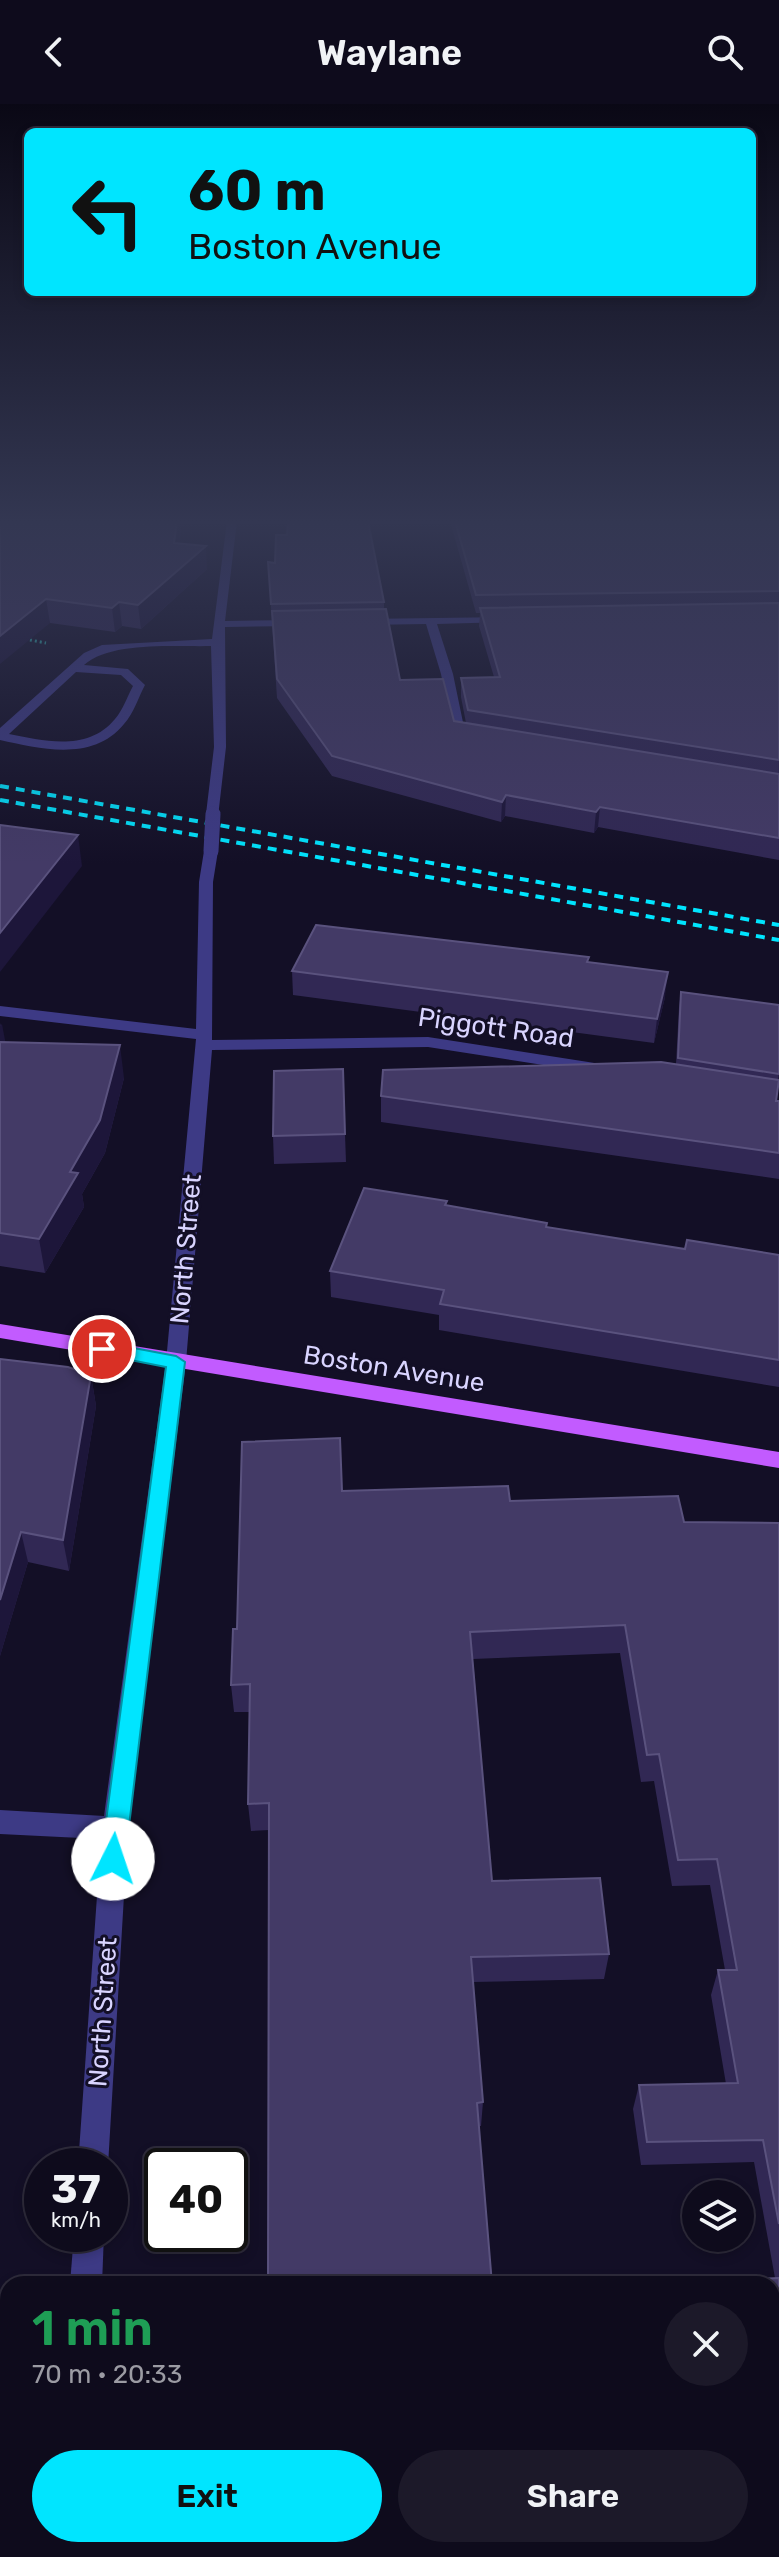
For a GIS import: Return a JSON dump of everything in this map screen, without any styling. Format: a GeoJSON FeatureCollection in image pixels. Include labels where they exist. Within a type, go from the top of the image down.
{"type":"FeatureCollection","features":[{"type":"Feature","properties":{"kind":"main road","name":"Boston Avenue"},"geometry":{"type":"LineString","coordinates":[[0,1331],[779,1460]]}},
{"type":"Feature","properties":{"kind":"street","name":"North Street"},"geometry":{"type":"LineString","coordinates":[[94,2148],[115,1828],[176,1362],[205,1040],[206,882],[220,747],[218,635]]}},
{"type":"Feature","properties":{"kind":"street"},"geometry":{"type":"LineString","coordinates":[[435,635],[447,674],[459,735],[491,741]]}},
{"type":"Feature","properties":{"kind":"street"},"geometry":{"type":"LineString","coordinates":[[0,736],[88,655],[106,647],[217,642]]}},
{"type":"Feature","properties":{"kind":"street"},"geometry":{"type":"LineString","coordinates":[[0,736],[65,749],[89,743],[118,724],[139,685],[124,672],[73,668]]}},
{"type":"Feature","properties":{"kind":"street","name":"Piggott Road"},"geometry":{"type":"LineString","coordinates":[[0,1011],[205,1040],[428,1042],[625,1073]]}},
{"type":"Feature","properties":{"kind":"street"},"geometry":{"type":"LineString","coordinates":[[0,1822],[115,1828]]}},
{"type":"Feature","properties":{"kind":"street"},"geometry":{"type":"LineString","coordinates":[[86,2276],[88,2252]]}},
{"type":"Feature","properties":{"kind":"building"},"geometry":{"type":"Polygon","coordinates":[[[274,635],[391,635],[400,680],[443,679],[454,721],[779,774],[779,838],[600,807],[596,812],[506,795],[502,802],[332,756],[277,679],[274,635]]]}},
{"type":"Feature","properties":{"kind":"building"},"geometry":{"type":"Polygon","coordinates":[[[488,635],[779,635],[779,760],[468,710],[461,678],[500,677],[488,635]]]}},
{"type":"Feature","properties":{"kind":"building"},"geometry":{"type":"Polygon","coordinates":[[[0,825],[78,835],[0,933],[0,825]]]}},
{"type":"Feature","properties":{"kind":"building"},"geometry":{"type":"Polygon","coordinates":[[[316,925],[589,957],[587,962],[668,972],[657,1019],[292,971],[316,925]]]}},
{"type":"Feature","properties":{"kind":"building"},"geometry":{"type":"Polygon","coordinates":[[[681,992],[779,1005],[779,1074],[678,1058],[681,992]]]}},
{"type":"Feature","properties":{"kind":"building"},"geometry":{"type":"Polygon","coordinates":[[[0,1042],[120,1045],[100,1120],[70,1172],[78,1173],[39,1239],[0,1233],[0,1042]]]}},
{"type":"Feature","properties":{"kind":"building"},"geometry":{"type":"Polygon","coordinates":[[[661,1062],[779,1080],[776,1101],[779,1101],[779,1153],[381,1096],[383,1070],[661,1062]]]}},
{"type":"Feature","properties":{"kind":"building"},"geometry":{"type":"Polygon","coordinates":[[[343,1069],[345,1134],[273,1136],[274,1071],[343,1069]]]}},
{"type":"Feature","properties":{"kind":"building"},"geometry":{"type":"Polygon","coordinates":[[[364,1188],[447,1201],[445,1205],[547,1223],[546,1227],[685,1249],[687,1240],[779,1255],[779,1360],[440,1304],[444,1290],[330,1271],[364,1188]]]}},
{"type":"Feature","properties":{"kind":"building"},"geometry":{"type":"Polygon","coordinates":[[[0,1359],[68,1367],[91,1375],[63,1540],[21,1532],[0,1600],[0,1359]]]}},
{"type":"Feature","properties":{"kind":"building"},"geometry":{"type":"Polygon","coordinates":[[[340,1438],[342,1491],[508,1486],[510,1501],[678,1496],[684,1522],[779,1523],[779,2224],[763,2140],[647,2142],[639,2085],[738,2083],[718,1970],[737,1970],[717,1859],[678,1860],[659,1754],[647,1755],[625,1625],[470,1632],[492,1881],[600,1878],[609,1954],[471,1957],[483,2102],[477,2103],[491,2276],[268,2276],[269,1803],[248,1804],[250,1684],[231,1685],[233,1629],[237,1629],[242,1442],[340,1438]]]}},
{"type":"Feature","properties":{"kind":"railway"},"geometry":{"type":"LineString","coordinates":[[0,786],[779,925]]}},
{"type":"Feature","properties":{"kind":"railway"},"geometry":{"type":"LineString","coordinates":[[0,800],[779,940]]}},
{"type":"Feature","properties":{"kind":"route"},"geometry":{"type":"LineString","coordinates":[[102,1349],[176,1362],[113,1859]]}}]}
